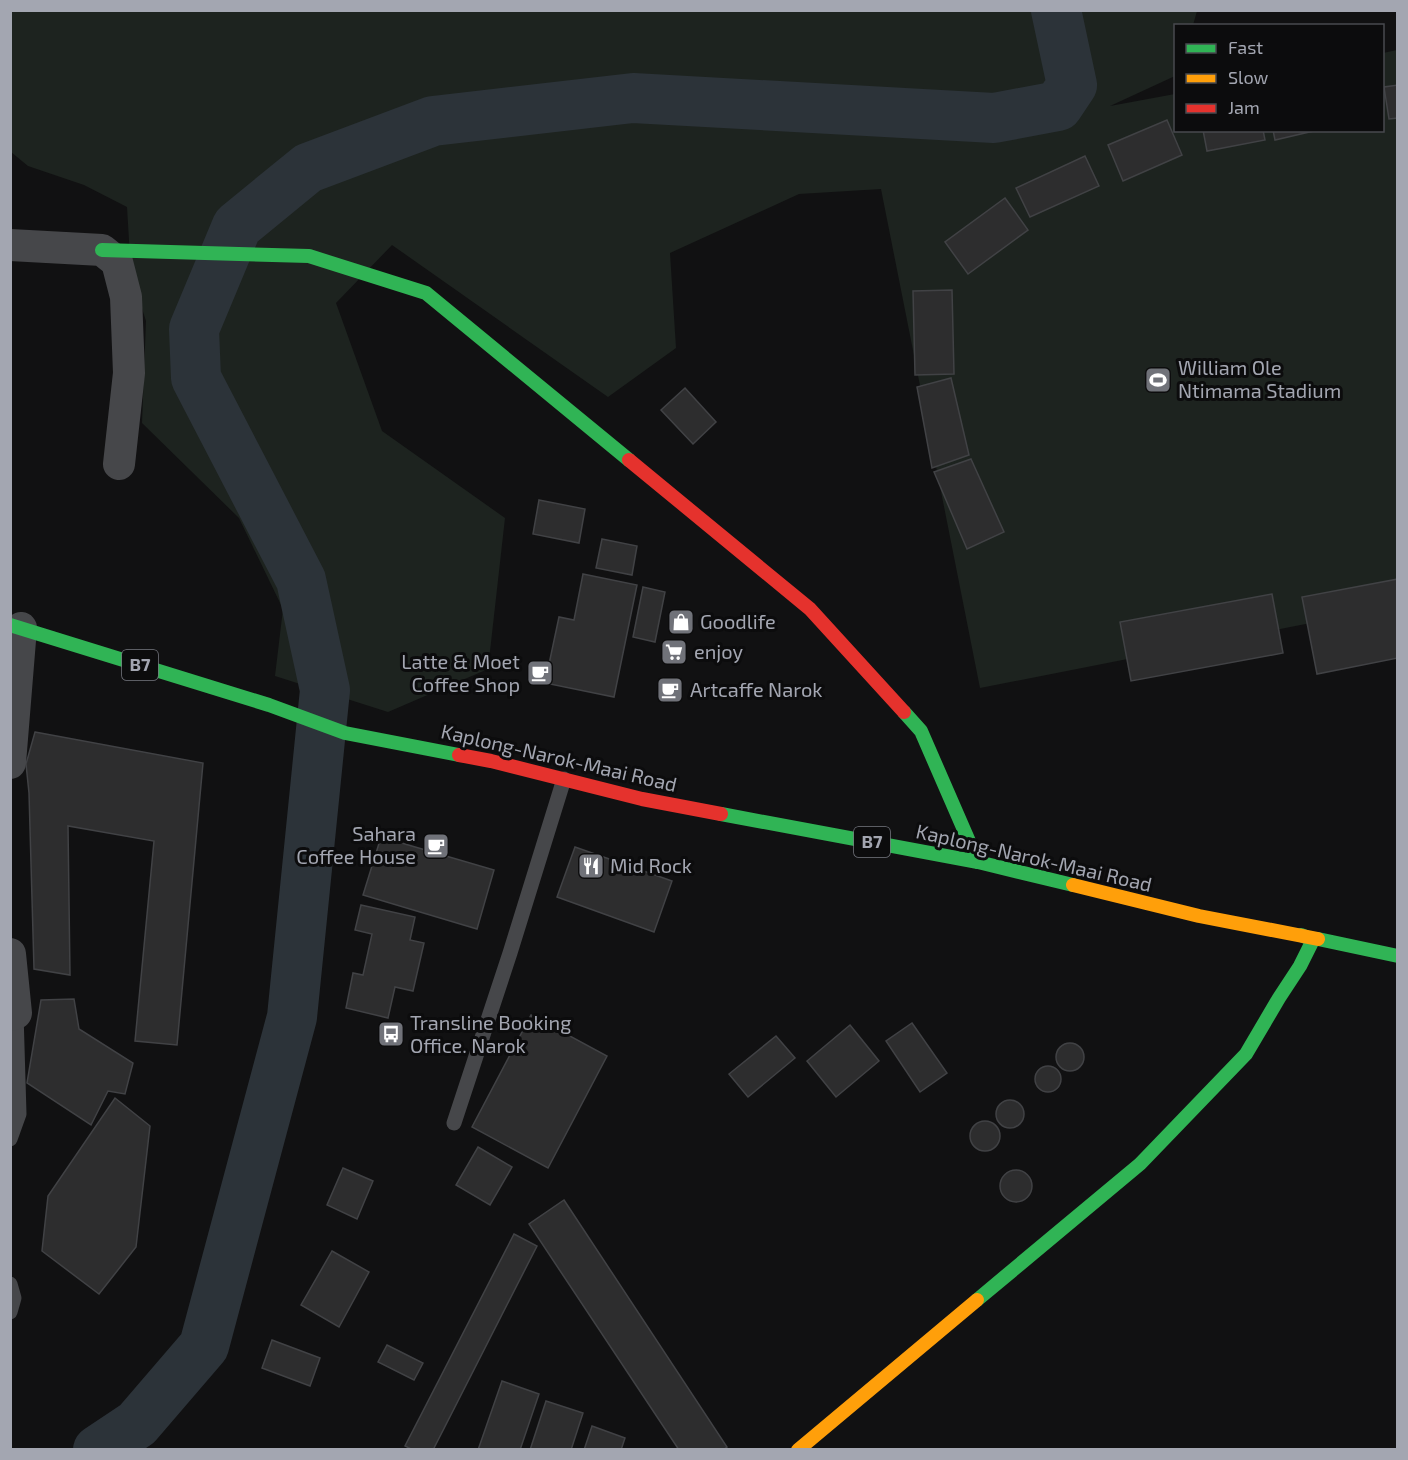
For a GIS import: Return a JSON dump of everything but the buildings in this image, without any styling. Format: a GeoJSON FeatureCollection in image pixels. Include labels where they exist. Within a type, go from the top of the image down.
{"type":"FeatureCollection","features":[{"type":"Feature","properties":{"kind":"main road"},"geometry":{"type":"LineString","coordinates":[[102,250],[309,256],[426,293],[810,609],[921,731],[978,861]]}},
{"type":"Feature","properties":{"kind":"main road","name":"Kaplong-Narok-Maai Road"},"geometry":{"type":"LineString","coordinates":[[16,626],[269,705],[345,733],[491,760],[642,799],[978,861],[1199,916],[1398,956]]}},
{"type":"Feature","properties":{"kind":"main road"},"geometry":{"type":"LineString","coordinates":[[798,1449],[1140,1164],[1246,1054],[1300,966],[1313,940],[1300,935]]}},
{"type":"Feature","properties":{"kind":"street"},"geometry":{"type":"LineString","coordinates":[[10,245],[102,250],[117,262],[126,297],[129,373],[119,464]]}},
{"type":"Feature","properties":{"kind":"street"},"geometry":{"type":"LineString","coordinates":[[10,762],[16,626]]}},
{"type":"Feature","properties":{"kind":"street"},"geometry":{"type":"LineString","coordinates":[[10,954],[13,1014]]}},
{"type":"Feature","properties":{"kind":"lane"},"geometry":{"type":"LineString","coordinates":[[454,1123],[564,778]]}},
{"type":"Feature","properties":{"kind":"lane"},"geometry":{"type":"LineString","coordinates":[[10,1139],[19,1114],[13,1014]]}},
{"type":"Feature","properties":{"kind":"lane"},"geometry":{"type":"LineString","coordinates":[[10,1284],[14,1298],[10,1312]]}},
{"type":"Feature","properties":{"kind":"shaded area"},"geometry":{"type":"Polygon","coordinates":[[[10,11],[1197,11],[1193,24],[1174,24],[1174,76],[1110,106],[1174,94],[1174,132],[1384,132],[1384,53],[1397,50],[1397,606],[980,688],[881,189],[799,194],[670,253],[676,348],[608,397],[392,245],[336,303],[382,431],[505,518],[488,669],[388,712],[275,676],[283,609],[239,518],[142,423],[146,321],[131,274],[127,207],[84,185],[28,166],[11,152],[10,11]]]}},
{"type":"Feature","properties":{"kind":"waterway"},"geometry":{"type":"LineString","coordinates":[[98,1450],[137,1424],[204,1346],[292,1017],[325,690],[301,580],[196,378],[194,329],[237,226],[308,168],[433,121],[633,98],[994,118],[1058,106],[1072,85],[1056,10]]}},
{"type":"Feature","properties":{"kind":"traffic: fast"},"geometry":{"type":"LineString","coordinates":[[102,250],[309,256],[426,293],[629,460]]}},
{"type":"Feature","properties":{"kind":"traffic: fast"},"geometry":{"type":"LineString","coordinates":[[10,625],[269,705],[345,733],[459,755]]}},
{"type":"Feature","properties":{"kind":"traffic: fast"},"geometry":{"type":"LineString","coordinates":[[904,712],[921,731],[978,862]]}},
{"type":"Feature","properties":{"kind":"traffic: fast"},"geometry":{"type":"LineString","coordinates":[[721,814],[978,862],[1073,885]]}},
{"type":"Feature","properties":{"kind":"traffic: fast"},"geometry":{"type":"LineString","coordinates":[[977,1300],[1140,1164],[1246,1054],[1300,966],[1313,940],[1301,935]]}},
{"type":"Feature","properties":{"kind":"traffic: fast"},"geometry":{"type":"LineString","coordinates":[[1318,939],[1398,956]]}},
{"type":"Feature","properties":{"kind":"traffic: slow"},"geometry":{"type":"LineString","coordinates":[[1073,885],[1199,916],[1318,939]]}},
{"type":"Feature","properties":{"kind":"traffic: slow"},"geometry":{"type":"LineString","coordinates":[[798,1450],[977,1300]]}},
{"type":"Feature","properties":{"kind":"traffic: jam"},"geometry":{"type":"LineString","coordinates":[[629,460],[810,609],[904,712]]}},
{"type":"Feature","properties":{"kind":"traffic: jam"},"geometry":{"type":"LineString","coordinates":[[459,755],[642,799],[721,814]]}},
{"type":"Feature","properties":{"kind":"place","name":"William Ole Ntimama Stadium"},"geometry":{"type":"Point","coordinates":[1158,380]}},
{"type":"Feature","properties":{"kind":"place","name":"Goodlife"},"geometry":{"type":"Point","coordinates":[681,622]}},
{"type":"Feature","properties":{"kind":"place","name":"enjoy"},"geometry":{"type":"Point","coordinates":[674,652]}},
{"type":"Feature","properties":{"kind":"place","name":"Latte & Moet Coffee Shop"},"geometry":{"type":"Point","coordinates":[540,673]}},
{"type":"Feature","properties":{"kind":"place","name":"Artcaffe Narok"},"geometry":{"type":"Point","coordinates":[670,690]}},
{"type":"Feature","properties":{"kind":"place","name":"Sahara Coffee House"},"geometry":{"type":"Point","coordinates":[436,846]}},
{"type":"Feature","properties":{"kind":"place","name":"Mid Rock"},"geometry":{"type":"Point","coordinates":[591,866]}},
{"type":"Feature","properties":{"kind":"place","name":"Transline Booking Office. Narok"},"geometry":{"type":"Point","coordinates":[391,1034]}}]}
